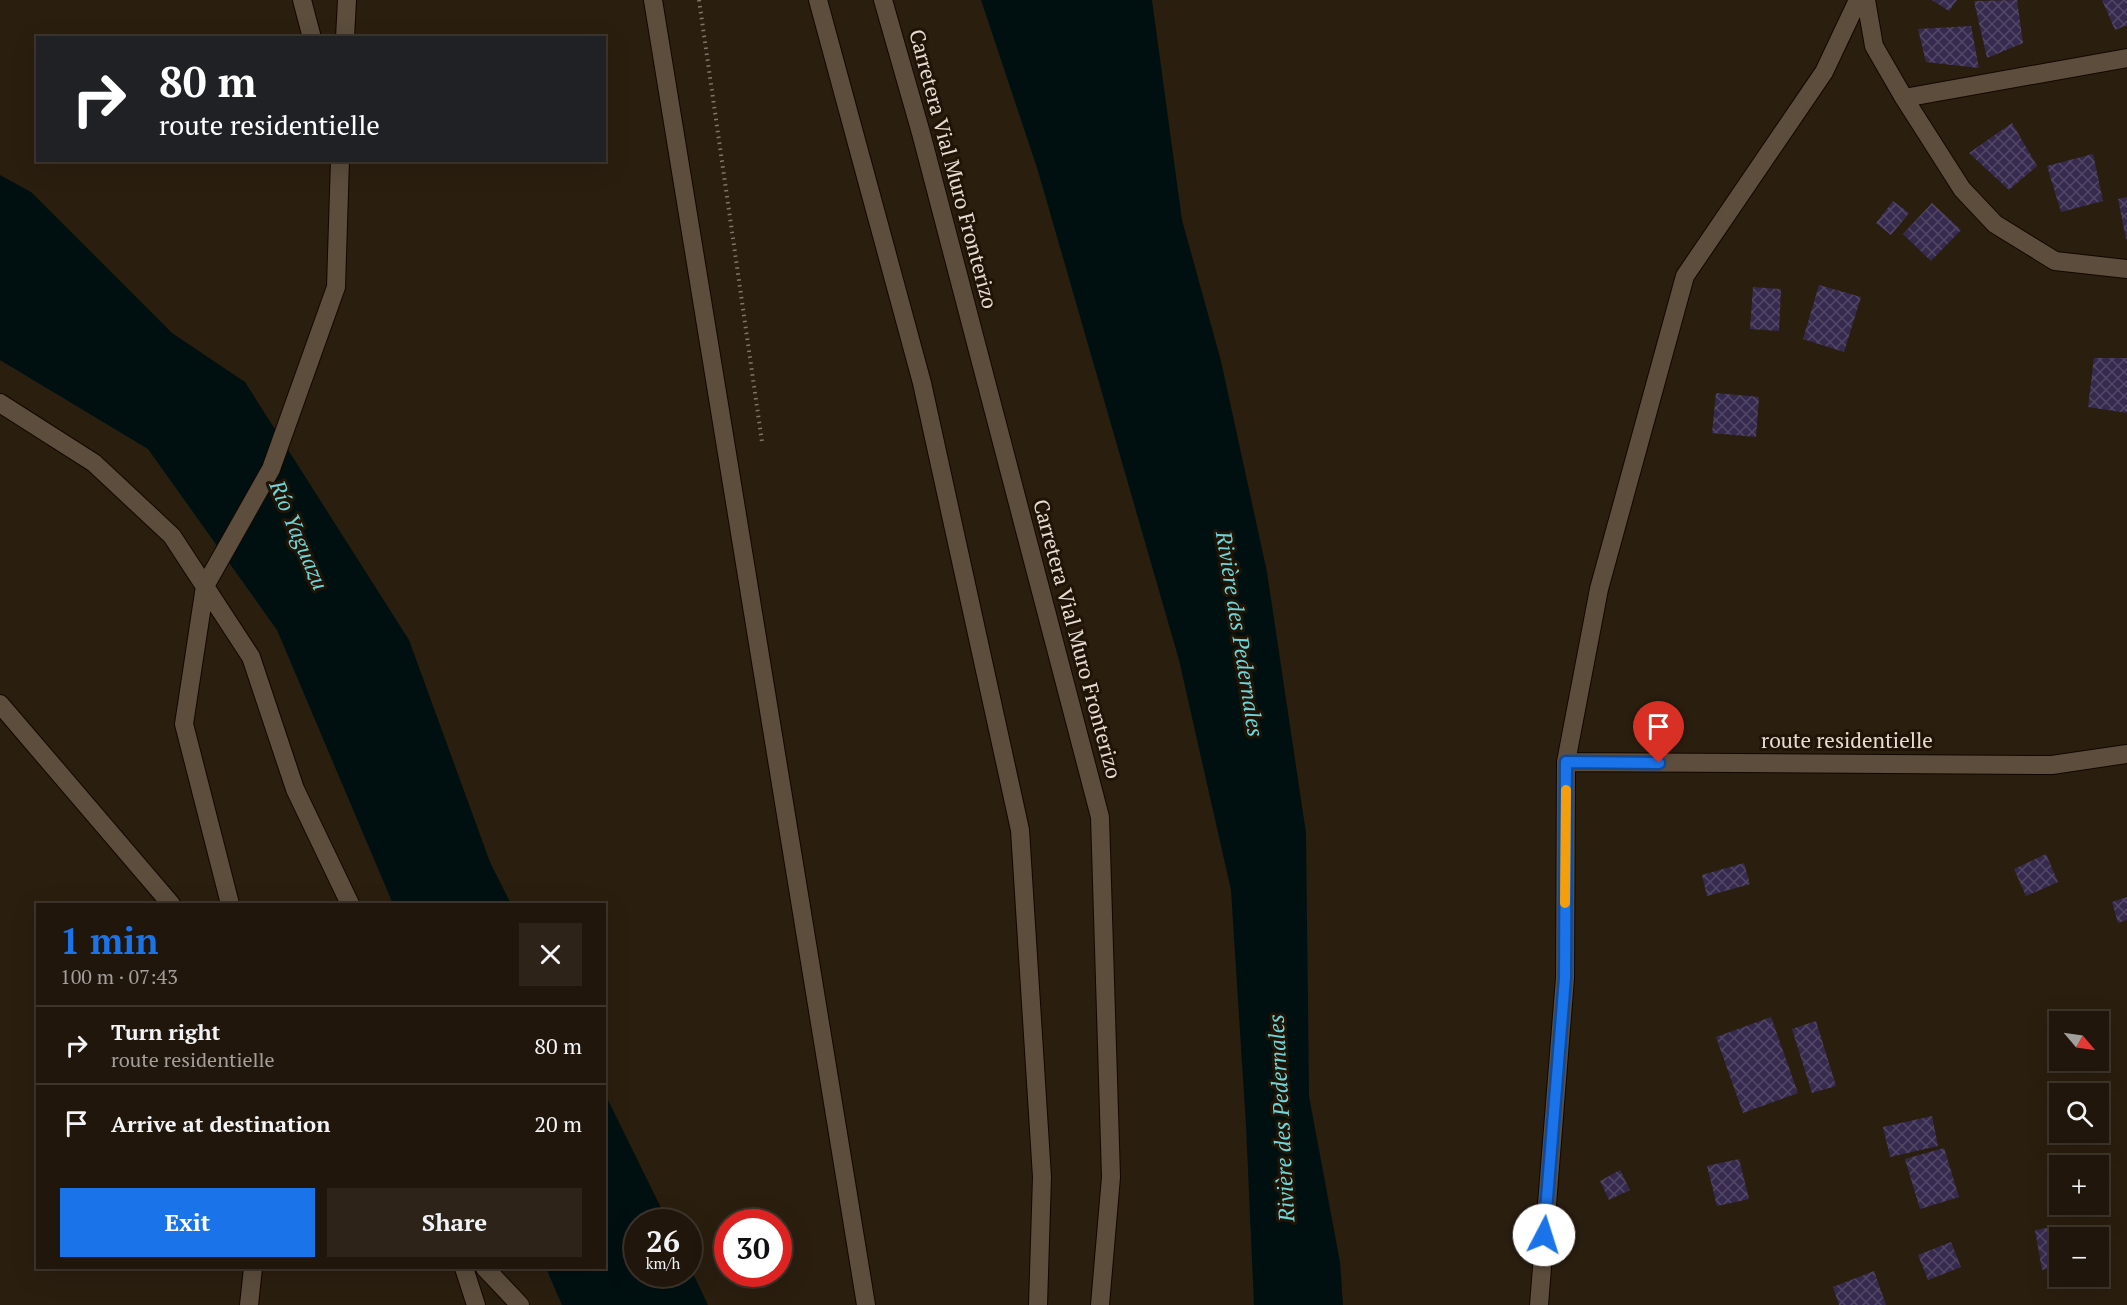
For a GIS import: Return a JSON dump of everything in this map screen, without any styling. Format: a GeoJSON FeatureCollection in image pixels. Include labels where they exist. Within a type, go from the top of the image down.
{"type":"FeatureCollection","features":[{"type":"Feature","properties":{"kind":"street"},"geometry":{"type":"LineString","coordinates":[[302,0],[311,36]]}},
{"type":"Feature","properties":{"kind":"street"},"geometry":{"type":"LineString","coordinates":[[345,36],[346,0]]}},
{"type":"Feature","properties":{"kind":"street"},"geometry":{"type":"LineString","coordinates":[[653,0],[866,1305]]}},
{"type":"Feature","properties":{"kind":"street"},"geometry":{"type":"LineString","coordinates":[[818,0],[922,383],[1020,830],[1041,1177],[1038,1305]]}},
{"type":"Feature","properties":{"kind":"street","name":"Carretera Vial Muro Fronterizo"},"geometry":{"type":"LineString","coordinates":[[883,0],[924,144],[1100,817],[1111,1178],[1100,1305]]}},
{"type":"Feature","properties":{"kind":"street"},"geometry":{"type":"LineString","coordinates":[[1539,1305],[1565,978],[1566,762],[1599,589],[1685,276],[1824,72],[1858,0]]}},
{"type":"Feature","properties":{"kind":"street"},"geometry":{"type":"LineString","coordinates":[[1866,0],[1874,46],[1962,189],[1995,224],[2055,261],[2127,269]]}},
{"type":"Feature","properties":{"kind":"street"},"geometry":{"type":"LineString","coordinates":[[1904,98],[2127,58]]}},
{"type":"Feature","properties":{"kind":"street"},"geometry":{"type":"LineString","coordinates":[[230,903],[184,724],[205,586],[271,469],[336,287],[340,162]]}},
{"type":"Feature","properties":{"kind":"street"},"geometry":{"type":"LineString","coordinates":[[0,403],[94,462],[172,536],[251,657],[295,789],[350,903]]}},
{"type":"Feature","properties":{"kind":"street"},"geometry":{"type":"LineString","coordinates":[[0,704],[170,903]]}},
{"type":"Feature","properties":{"kind":"street","name":"route residentielle"},"geometry":{"type":"LineString","coordinates":[[1566,762],[2052,765],[2127,754]]}},
{"type":"Feature","properties":{"kind":"street"},"geometry":{"type":"LineString","coordinates":[[249,1305],[253,1269]]}},
{"type":"Feature","properties":{"kind":"street"},"geometry":{"type":"LineString","coordinates":[[464,1269],[476,1305]]}},
{"type":"Feature","properties":{"kind":"street"},"geometry":{"type":"LineString","coordinates":[[486,1269],[520,1305]]}},
{"type":"Feature","properties":{"kind":"path"},"geometry":{"type":"LineString","coordinates":[[699,0],[762,442]]}},
{"type":"Feature","properties":{"kind":"water","name":"Rivière des Pedernales"},"geometry":{"type":"Polygon","coordinates":[[[981,0],[1152,0],[1182,220],[1221,361],[1267,572],[1306,833],[1309,1096],[1340,1262],[1343,1305],[1254,1305],[1246,1126],[1231,890],[1179,660],[1038,171],[981,0]]]}},
{"type":"Feature","properties":{"kind":"water","name":"Río Yaguazu"},"geometry":{"type":"Polygon","coordinates":[[[0,175],[31,192],[172,333],[245,382],[409,640],[490,862],[510,903],[393,903],[277,630],[148,449],[0,360],[0,175]]]}},
{"type":"Feature","properties":{"kind":"water"},"geometry":{"type":"Polygon","coordinates":[[[606,1096],[662,1209],[624,1209],[624,1287],[699,1287],[708,1305],[562,1305],[546,1269],[606,1269],[606,1096]]]}},
{"type":"Feature","properties":{"kind":"building"},"geometry":{"type":"Polygon","coordinates":[[[1932,0],[1957,0],[1949,11],[1932,0]]]}},
{"type":"Feature","properties":{"kind":"building"},"geometry":{"type":"Polygon","coordinates":[[[2017,0],[2023,43],[1987,58],[1974,1],[2017,0]]]}},
{"type":"Feature","properties":{"kind":"building"},"geometry":{"type":"Polygon","coordinates":[[[2102,0],[2127,0],[2127,25],[2115,30],[2102,0]]]}},
{"type":"Feature","properties":{"kind":"building"},"geometry":{"type":"Polygon","coordinates":[[[1971,26],[1979,68],[1926,62],[1918,29],[1971,26]]]}},
{"type":"Feature","properties":{"kind":"building"},"geometry":{"type":"Polygon","coordinates":[[[2012,123],[2037,166],[2009,190],[1969,153],[2012,123]]]}},
{"type":"Feature","properties":{"kind":"building"},"geometry":{"type":"Polygon","coordinates":[[[2093,154],[2103,201],[2061,212],[2047,166],[2093,154]]]}},
{"type":"Feature","properties":{"kind":"building"},"geometry":{"type":"Polygon","coordinates":[[[2127,197],[2127,239],[2126,239],[2118,199],[2127,197]]]}},
{"type":"Feature","properties":{"kind":"building"},"geometry":{"type":"Polygon","coordinates":[[[1893,201],[1909,213],[1891,235],[1876,223],[1893,201]]]}},
{"type":"Feature","properties":{"kind":"building"},"geometry":{"type":"Polygon","coordinates":[[[1932,203],[1961,230],[1931,261],[1903,234],[1932,203]]]}},
{"type":"Feature","properties":{"kind":"building"},"geometry":{"type":"Polygon","coordinates":[[[1819,285],[1861,297],[1844,352],[1803,339],[1819,285]]]}},
{"type":"Feature","properties":{"kind":"building"},"geometry":{"type":"Polygon","coordinates":[[[1753,287],[1781,289],[1779,331],[1750,329],[1753,287]]]}},
{"type":"Feature","properties":{"kind":"building"},"geometry":{"type":"Polygon","coordinates":[[[2094,358],[2127,358],[2127,413],[2088,407],[2094,358]]]}},
{"type":"Feature","properties":{"kind":"building"},"geometry":{"type":"Polygon","coordinates":[[[1716,393],[1759,397],[1756,437],[1712,433],[1716,393]]]}},
{"type":"Feature","properties":{"kind":"building"},"geometry":{"type":"Polygon","coordinates":[[[2046,854],[2058,882],[2026,896],[2014,869],[2046,854]]]}},
{"type":"Feature","properties":{"kind":"building"},"geometry":{"type":"Polygon","coordinates":[[[1744,863],[1750,884],[1707,896],[1702,875],[1744,863]]]}},
{"type":"Feature","properties":{"kind":"building"},"geometry":{"type":"Polygon","coordinates":[[[2127,897],[2127,920],[2118,923],[2112,902],[2127,897]]]}},
{"type":"Feature","properties":{"kind":"building"},"geometry":{"type":"Polygon","coordinates":[[[1771,1017],[1798,1093],[1743,1113],[1716,1037],[1771,1017]]]}},
{"type":"Feature","properties":{"kind":"building"},"geometry":{"type":"Polygon","coordinates":[[[1816,1021],[1836,1086],[1812,1093],[1792,1029],[1816,1021]]]}},
{"type":"Feature","properties":{"kind":"building"},"geometry":{"type":"Polygon","coordinates":[[[1932,1116],[1938,1146],[1890,1157],[1883,1127],[1932,1116]]]}},
{"type":"Feature","properties":{"kind":"building"},"geometry":{"type":"Polygon","coordinates":[[[1944,1148],[1959,1197],[1920,1209],[1905,1159],[1944,1148]]]}},
{"type":"Feature","properties":{"kind":"building"},"geometry":{"type":"Polygon","coordinates":[[[1739,1159],[1749,1199],[1717,1206],[1707,1166],[1739,1159]]]}},
{"type":"Feature","properties":{"kind":"building"},"geometry":{"type":"Polygon","coordinates":[[[1620,1170],[1630,1190],[1609,1200],[1600,1181],[1620,1170]]]}},
{"type":"Feature","properties":{"kind":"building"},"geometry":{"type":"Polygon","coordinates":[[[2049,1228],[2049,1268],[2042,1270],[2035,1230],[2049,1228]]]}},
{"type":"Feature","properties":{"kind":"building"},"geometry":{"type":"Polygon","coordinates":[[[1951,1242],[1961,1267],[1928,1280],[1918,1255],[1951,1242]]]}},
{"type":"Feature","properties":{"kind":"building"},"geometry":{"type":"Polygon","coordinates":[[[1874,1271],[1886,1305],[1839,1305],[1833,1287],[1874,1271]]]}},
{"type":"Feature","properties":{"kind":"slow traffic"},"geometry":{"type":"LineString","coordinates":[[1565,903],[1566,790]]}},
{"type":"Feature","properties":{"kind":"route"},"geometry":{"type":"LineString","coordinates":[[1544,1235],[1565,978],[1566,762],[1659,763]]}}]}
